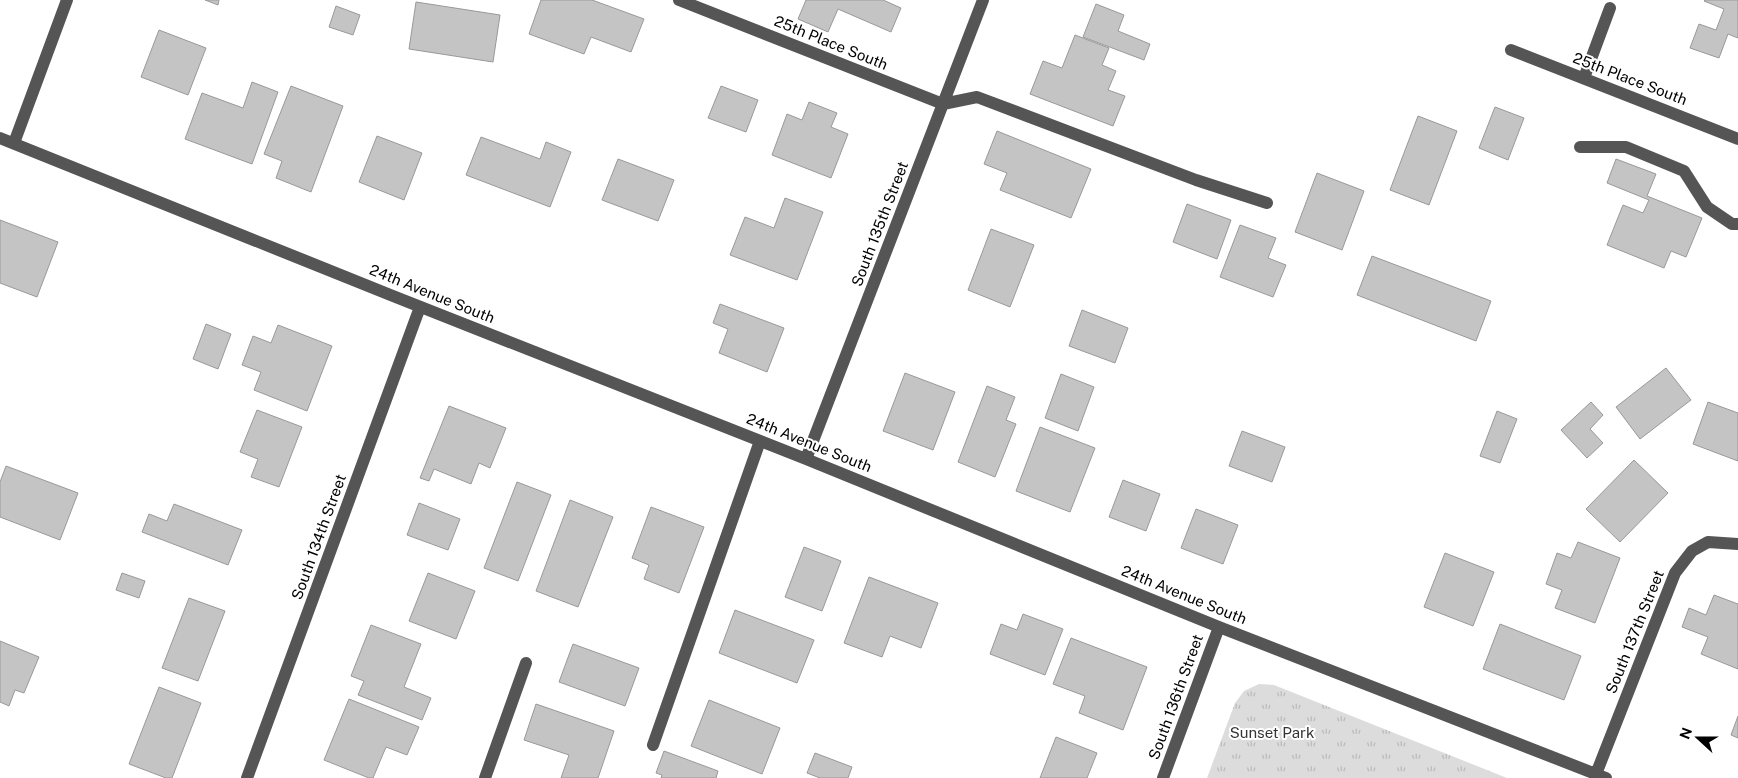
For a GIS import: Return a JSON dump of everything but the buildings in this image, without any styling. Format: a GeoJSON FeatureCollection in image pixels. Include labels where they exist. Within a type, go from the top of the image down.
{"type":"FeatureCollection","features":[{"type":"Feature","properties":{"kind":"street"},"geometry":{"type":"LineString","coordinates":[[14,143],[67,0]]}},
{"type":"Feature","properties":{"kind":"street","name":"25th Place South"},"geometry":{"type":"LineString","coordinates":[[678,0],[943,104]]}},
{"type":"Feature","properties":{"kind":"street","name":"South 135th Street"},"geometry":{"type":"LineString","coordinates":[[806,459],[983,0]]}},
{"type":"Feature","properties":{"kind":"street"},"geometry":{"type":"LineString","coordinates":[[1584,78],[1610,8]]}},
{"type":"Feature","properties":{"kind":"street","name":"25th Place South"},"geometry":{"type":"LineString","coordinates":[[1511,50],[1738,139]]}},
{"type":"Feature","properties":{"kind":"street"},"geometry":{"type":"LineString","coordinates":[[943,104],[977,96],[1196,180],[1267,202]]}},
{"type":"Feature","properties":{"kind":"street","name":"24th Avenue South"},"geometry":{"type":"LineString","coordinates":[[0,138],[420,307],[806,459],[1219,627],[1601,776]]}},
{"type":"Feature","properties":{"kind":"street"},"geometry":{"type":"LineString","coordinates":[[1580,147],[1626,147],[1684,171],[1708,207],[1732,224],[1738,224]]}},
{"type":"Feature","properties":{"kind":"street","name":"South 134th Street"},"geometry":{"type":"LineString","coordinates":[[247,778],[420,307]]}},
{"type":"Feature","properties":{"kind":"street"},"geometry":{"type":"LineString","coordinates":[[653,745],[760,441]]}},
{"type":"Feature","properties":{"kind":"street","name":"South 137th Street"},"geometry":{"type":"LineString","coordinates":[[1601,776],[1675,573],[1692,551],[1708,542],[1738,544]]}},
{"type":"Feature","properties":{"kind":"street","name":"South 136th Street"},"geometry":{"type":"LineString","coordinates":[[1164,778],[1219,627]]}},
{"type":"Feature","properties":{"kind":"street"},"geometry":{"type":"LineString","coordinates":[[485,778],[526,663]]}},
{"type":"Feature","properties":{"kind":"green space","name":"Sunset Park"},"geometry":{"type":"Polygon","coordinates":[[[1259,684],[1274,685],[1507,778],[1207,778],[1235,703],[1244,691],[1259,684]]]}}]}
